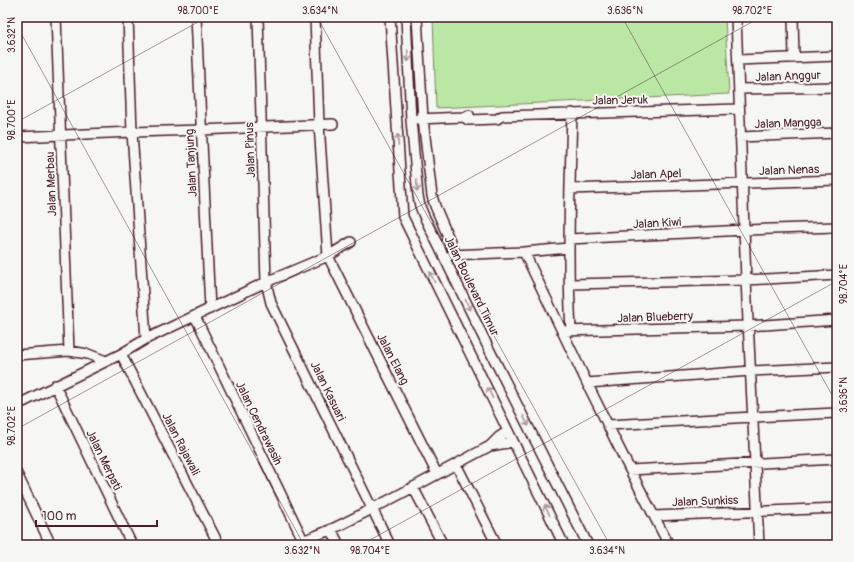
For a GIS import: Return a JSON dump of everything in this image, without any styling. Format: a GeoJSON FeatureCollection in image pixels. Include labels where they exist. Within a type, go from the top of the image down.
{"type":"FeatureCollection","features":[{"type":"Feature","properties":{"kind":"street","name":"Jalan Merbau"},"geometry":{"type":"LineString","coordinates":[[56,17],[69,351]]}},
{"type":"Feature","properties":{"kind":"street"},"geometry":{"type":"LineString","coordinates":[[128,17],[132,132],[146,339]]}},
{"type":"Feature","properties":{"kind":"street","name":"Jalan Tanjung"},"geometry":{"type":"LineString","coordinates":[[196,17],[210,309]]}},
{"type":"Feature","properties":{"kind":"street","name":"Jalan Pinus"},"geometry":{"type":"LineString","coordinates":[[258,17],[266,282]]}},
{"type":"Feature","properties":{"kind":"street"},"geometry":{"type":"LineString","coordinates":[[315,17],[319,124],[328,256]]}},
{"type":"Feature","properties":{"kind":"street"},"geometry":{"type":"LineString","coordinates":[[390,17],[403,217],[564,545]]}},
{"type":"Feature","properties":{"kind":"street","name":"Jalan Boulevard Timur"},"geometry":{"type":"LineString","coordinates":[[406,17],[411,120],[420,206],[489,349],[588,545]]}},
{"type":"Feature","properties":{"kind":"street","name":"Jalan Boulevard Timur"},"geometry":{"type":"LineString","coordinates":[[417,17],[423,119],[432,196],[456,255]]}},
{"type":"Feature","properties":{"kind":"street"},"geometry":{"type":"LineString","coordinates":[[736,17],[748,326],[759,545]]}},
{"type":"Feature","properties":{"kind":"street"},"geometry":{"type":"LineString","coordinates":[[793,17],[794,58]]}},
{"type":"Feature","properties":{"kind":"street"},"geometry":{"type":"LineString","coordinates":[[738,60],[837,56]]}},
{"type":"Feature","properties":{"kind":"street","name":"Jalan Anggur"},"geometry":{"type":"LineString","coordinates":[[739,89],[837,87]]}},
{"type":"Feature","properties":{"kind":"street","name":"Jalan Jeruk"},"geometry":{"type":"LineString","coordinates":[[397,120],[464,117],[468,115],[497,113],[502,116],[739,109]]}},
{"type":"Feature","properties":{"kind":"street"},"geometry":{"type":"LineString","coordinates":[[567,331],[570,284],[569,244],[572,113]]}},
{"type":"Feature","properties":{"kind":"street"},"geometry":{"type":"LineString","coordinates":[[17,137],[334,124]]}},
{"type":"Feature","properties":{"kind":"street","name":"Jalan Mangga"},"geometry":{"type":"LineString","coordinates":[[740,137],[837,134]]}},
{"type":"Feature","properties":{"kind":"street","name":"Jalan Nenas"},"geometry":{"type":"LineString","coordinates":[[743,184],[837,180]]}},
{"type":"Feature","properties":{"kind":"street","name":"Jalan Apel"},"geometry":{"type":"LineString","coordinates":[[570,189],[743,184]]}},
{"type":"Feature","properties":{"kind":"street","name":"Jalan Kiwi"},"geometry":{"type":"LineString","coordinates":[[444,255],[524,252],[569,244],[745,230],[837,227]]}},
{"type":"Feature","properties":{"kind":"street"},"geometry":{"type":"LineString","coordinates":[[17,405],[121,354],[146,339],[266,282],[328,256],[351,242]]}},
{"type":"Feature","properties":{"kind":"street"},"geometry":{"type":"LineString","coordinates":[[524,252],[567,331],[587,382],[669,545]]}},
{"type":"Feature","properties":{"kind":"street","name":"Jalan Elang"},"geometry":{"type":"LineString","coordinates":[[328,256],[437,474]]}},
{"type":"Feature","properties":{"kind":"street"},"geometry":{"type":"LineString","coordinates":[[570,284],[746,280],[837,275]]}},
{"type":"Feature","properties":{"kind":"street","name":"Jalan Kasuari"},"geometry":{"type":"LineString","coordinates":[[266,282],[271,303],[390,545]]}},
{"type":"Feature","properties":{"kind":"street","name":"Jalan Cendrawasih"},"geometry":{"type":"LineString","coordinates":[[194,316],[303,540]]}},
{"type":"Feature","properties":{"kind":"street","name":"Jalan Blueberry"},"geometry":{"type":"LineString","coordinates":[[567,331],[748,326],[837,320]]}},
{"type":"Feature","properties":{"kind":"street"},"geometry":{"type":"LineString","coordinates":[[17,355],[69,351],[88,354],[106,361]]}},
{"type":"Feature","properties":{"kind":"street","name":"Jalan Rajawali"},"geometry":{"type":"LineString","coordinates":[[121,354],[219,545]]}},
{"type":"Feature","properties":{"kind":"street"},"geometry":{"type":"LineString","coordinates":[[587,382],[837,367]]}},
{"type":"Feature","properties":{"kind":"street","name":"Jalan Merpati"},"geometry":{"type":"LineString","coordinates":[[55,386],[132,545]]}},
{"type":"Feature","properties":{"kind":"street"},"geometry":{"type":"LineString","coordinates":[[608,425],[837,413]]}},
{"type":"Feature","properties":{"kind":"street"},"geometry":{"type":"LineString","coordinates":[[293,545],[372,509],[490,446],[508,431]]}},
{"type":"Feature","properties":{"kind":"street"},"geometry":{"type":"LineString","coordinates":[[490,446],[514,442]]}},
{"type":"Feature","properties":{"kind":"street"},"geometry":{"type":"LineString","coordinates":[[630,470],[837,459]]}},
{"type":"Feature","properties":{"kind":"street"},"geometry":{"type":"LineString","coordinates":[[456,464],[497,545]]}},
{"type":"Feature","properties":{"kind":"street"},"geometry":{"type":"LineString","coordinates":[[17,474],[51,545]]}},
{"type":"Feature","properties":{"kind":"street"},"geometry":{"type":"LineString","coordinates":[[413,487],[443,545]]}},
{"type":"Feature","properties":{"kind":"street","name":"Jalan Sunkiss"},"geometry":{"type":"LineString","coordinates":[[654,516],[837,508]]}},
{"type":"Feature","properties":{"kind":"street"},"geometry":{"type":"LineString","coordinates":[[331,529],[339,545]]}},
{"type":"Feature","properties":{"kind":"green space"},"geometry":{"type":"Polygon","coordinates":[[[433,17],[725,17],[729,94],[436,108],[433,17]]]}}]}
